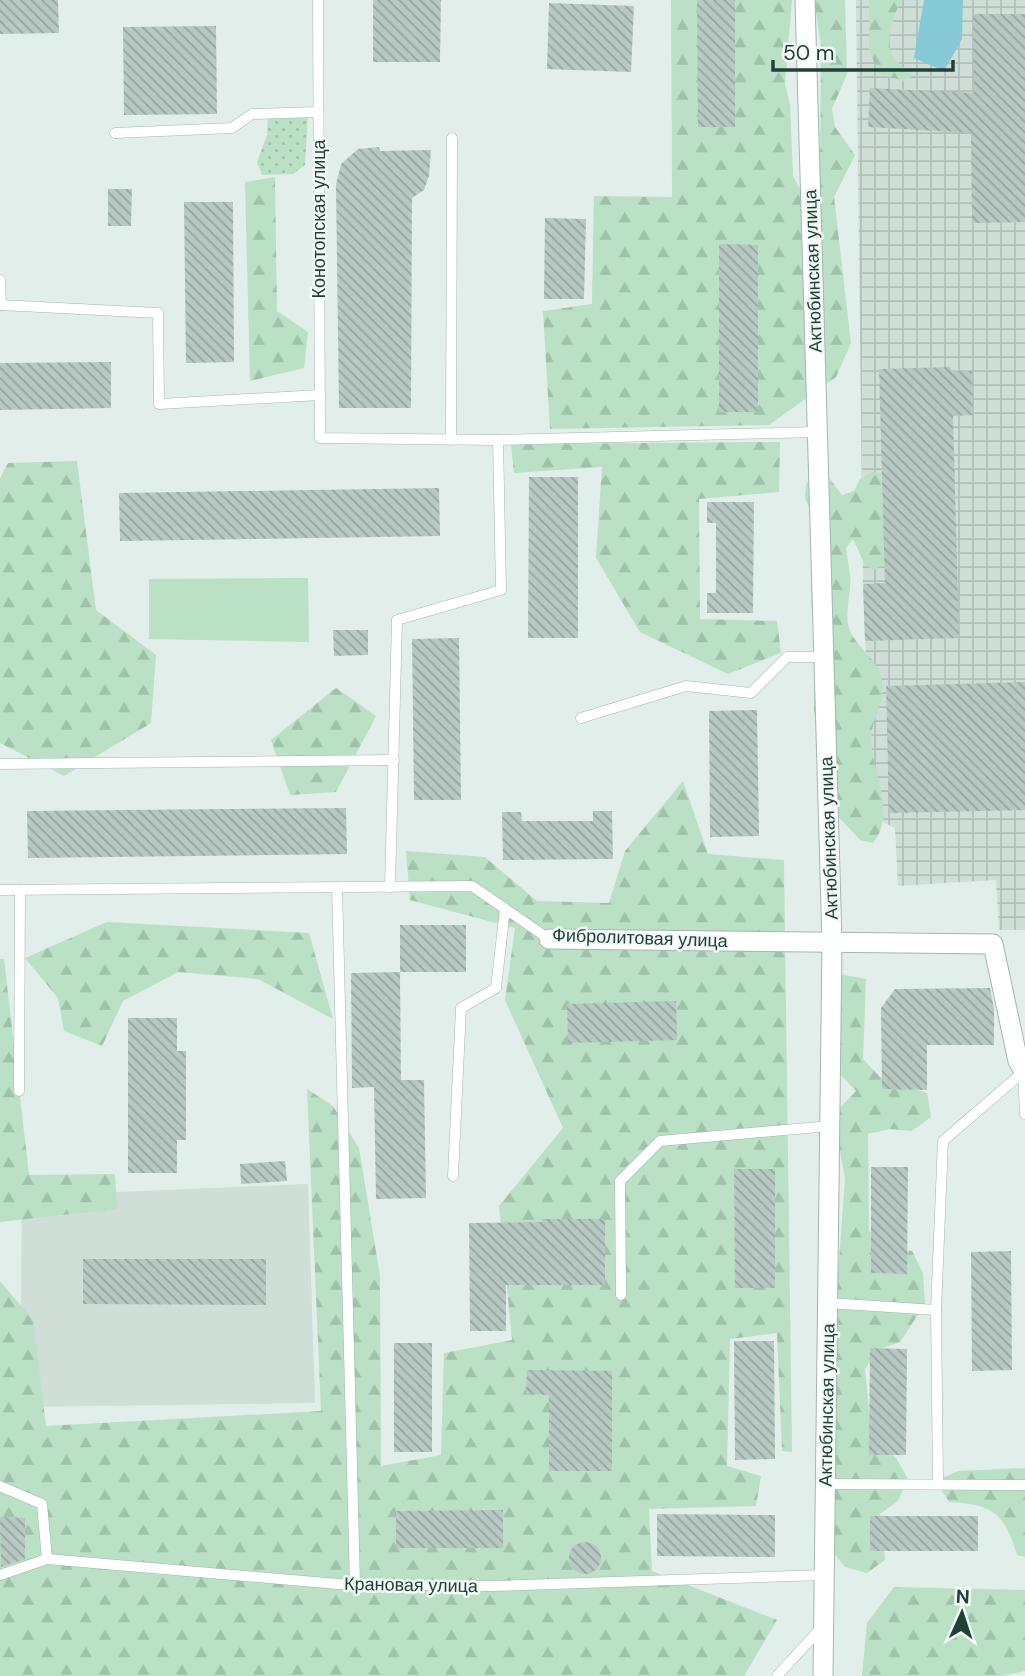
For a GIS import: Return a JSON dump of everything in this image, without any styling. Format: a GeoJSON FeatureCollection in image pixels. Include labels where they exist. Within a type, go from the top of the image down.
{"type":"FeatureCollection","features":[{"type":"Feature","properties":{"kind":"street","name":"Актюбинская улица"},"geometry":{"type":"LineString","coordinates":[[805,0],[832,942],[824,1676]]}},
{"type":"Feature","properties":{"kind":"street","name":"Фибролитовая улица"},"geometry":{"type":"LineString","coordinates":[[549,939],[993,944],[1018,1061],[1024,1073]]}},
{"type":"Feature","properties":{"kind":"lane","name":"Конотопская улица"},"geometry":{"type":"LineString","coordinates":[[318,0],[320,438],[451,440]]}},
{"type":"Feature","properties":{"kind":"lane"},"geometry":{"type":"LineString","coordinates":[[115,133],[232,128],[252,114],[318,112]]}},
{"type":"Feature","properties":{"kind":"lane"},"geometry":{"type":"LineString","coordinates":[[452,138],[451,440],[817,432]]}},
{"type":"Feature","properties":{"kind":"lane"},"geometry":{"type":"LineString","coordinates":[[0,280],[0,305],[158,313],[159,404],[320,395]]}},
{"type":"Feature","properties":{"kind":"lane"},"geometry":{"type":"LineString","coordinates":[[390,887],[397,620],[501,590],[498,440]]}},
{"type":"Feature","properties":{"kind":"lane"},"geometry":{"type":"LineString","coordinates":[[581,718],[686,686],[751,693],[787,657],[824,657]]}},
{"type":"Feature","properties":{"kind":"lane"},"geometry":{"type":"LineString","coordinates":[[0,764],[394,760]]}},
{"type":"Feature","properties":{"kind":"lane","name":"Фибролитовая улица"},"geometry":{"type":"LineString","coordinates":[[0,890],[471,886],[549,939]]}},
{"type":"Feature","properties":{"kind":"lane"},"geometry":{"type":"LineString","coordinates":[[337,887],[355,1584]]}},
{"type":"Feature","properties":{"kind":"lane"},"geometry":{"type":"LineString","coordinates":[[19,1091],[20,890]]}},
{"type":"Feature","properties":{"kind":"lane"},"geometry":{"type":"LineString","coordinates":[[453,1176],[461,1008],[496,988],[505,909]]}},
{"type":"Feature","properties":{"kind":"lane"},"geometry":{"type":"LineString","coordinates":[[1024,1073],[1025,1114]]}},
{"type":"Feature","properties":{"kind":"lane"},"geometry":{"type":"LineString","coordinates":[[938,1485],[936,1310],[943,1141],[1024,1073]]}},
{"type":"Feature","properties":{"kind":"lane"},"geometry":{"type":"LineString","coordinates":[[621,1295],[621,1181],[660,1141],[830,1126]]}},
{"type":"Feature","properties":{"kind":"lane"},"geometry":{"type":"LineString","coordinates":[[828,1303],[936,1310]]}},
{"type":"Feature","properties":{"kind":"lane"},"geometry":{"type":"LineString","coordinates":[[826,1484],[1025,1485]]}},
{"type":"Feature","properties":{"kind":"lane"},"geometry":{"type":"LineString","coordinates":[[0,1486],[43,1504],[47,1559]]}},
{"type":"Feature","properties":{"kind":"lane","name":"Крановая улица"},"geometry":{"type":"LineString","coordinates":[[0,1575],[47,1559],[355,1584],[493,1587],[825,1575]]}},
{"type":"Feature","properties":{"kind":"lane"},"geometry":{"type":"LineString","coordinates":[[777,1676],[825,1624]]}},
{"type":"Feature","properties":{"kind":"shaded area"},"geometry":{"type":"Polygon","coordinates":[[[856,0],[1025,0],[1025,930],[999,930],[996,880],[898,886],[895,828],[872,817],[863,584],[856,0]]]}},
{"type":"Feature","properties":{"kind":"shaded area"},"geometry":{"type":"Polygon","coordinates":[[[308,1184],[315,1403],[20,1407],[22,1196],[308,1184]]]}},
{"type":"Feature","properties":{"kind":"green space"},"geometry":{"type":"Polygon","coordinates":[[[671,0],[792,0],[785,85],[790,104],[793,176],[801,191],[816,183],[820,164],[821,44],[814,0],[845,0],[847,74],[832,109],[835,127],[855,155],[834,197],[851,343],[836,377],[769,425],[550,429],[543,311],[592,304],[594,196],[672,197],[671,0]]]}},
{"type":"Feature","properties":{"kind":"green space"},"geometry":{"type":"Polygon","coordinates":[[[869,0],[902,0],[893,19],[889,42],[894,58],[912,76],[904,81],[878,74],[869,48],[869,0]]]}},
{"type":"Feature","properties":{"kind":"green space"},"geometry":{"type":"Polygon","coordinates":[[[308,115],[305,165],[293,174],[262,175],[257,162],[267,135],[268,116],[308,115]]]}},
{"type":"Feature","properties":{"kind":"green space"},"geometry":{"type":"Polygon","coordinates":[[[275,177],[277,311],[308,332],[304,368],[250,381],[245,182],[275,177]]]}},
{"type":"Feature","properties":{"kind":"green space"},"geometry":{"type":"Polygon","coordinates":[[[780,442],[779,492],[699,499],[700,619],[777,621],[781,653],[728,674],[640,632],[596,558],[602,467],[514,473],[511,444],[780,442]]]}},
{"type":"Feature","properties":{"kind":"green space"},"geometry":{"type":"Polygon","coordinates":[[[77,461],[96,610],[156,655],[151,723],[64,776],[0,743],[0,478],[8,463],[77,461]]]}},
{"type":"Feature","properties":{"kind":"green space"},"geometry":{"type":"Polygon","coordinates":[[[873,472],[886,474],[885,564],[873,570],[864,563],[853,539],[846,548],[850,581],[847,615],[849,628],[877,667],[882,683],[871,740],[883,819],[873,843],[860,840],[835,813],[814,711],[814,627],[811,602],[814,551],[810,510],[805,498],[806,485],[813,474],[826,474],[842,495],[854,491],[860,479],[873,472]]]}},
{"type":"Feature","properties":{"kind":"green space"},"geometry":{"type":"Polygon","coordinates":[[[308,578],[309,642],[149,639],[149,579],[308,578]]]}},
{"type":"Feature","properties":{"kind":"green space"},"geometry":{"type":"Polygon","coordinates":[[[336,688],[376,716],[336,792],[290,795],[271,740],[336,688]]]}},
{"type":"Feature","properties":{"kind":"green space"},"geometry":{"type":"Polygon","coordinates":[[[683,781],[708,854],[784,860],[792,1452],[782,1451],[777,1333],[730,1339],[727,1466],[761,1476],[756,1506],[649,1509],[652,1571],[777,1620],[744,1676],[0,1676],[0,1281],[33,1320],[46,1426],[321,1411],[307,1089],[333,1106],[359,1148],[380,1276],[381,1466],[441,1455],[444,1353],[512,1340],[499,1206],[563,1128],[505,1000],[515,928],[410,900],[406,851],[485,857],[537,901],[609,903],[625,851],[683,781]]]}},
{"type":"Feature","properties":{"kind":"green space"},"geometry":{"type":"Polygon","coordinates":[[[107,922],[309,933],[333,1019],[258,979],[178,972],[123,1001],[102,1046],[64,1031],[58,998],[25,958],[107,922]]]}},
{"type":"Feature","properties":{"kind":"green space"},"geometry":{"type":"Polygon","coordinates":[[[0,959],[4,959],[29,1175],[115,1174],[117,1209],[0,1222],[0,959]]]}},
{"type":"Feature","properties":{"kind":"green space"},"geometry":{"type":"Polygon","coordinates":[[[839,974],[866,979],[863,1059],[880,1077],[927,1093],[931,1117],[912,1131],[890,1129],[868,1134],[869,1231],[887,1247],[912,1251],[923,1273],[925,1304],[900,1342],[878,1350],[865,1369],[870,1420],[877,1443],[896,1458],[908,1479],[898,1501],[880,1514],[885,1560],[867,1573],[845,1567],[831,1550],[833,1343],[845,1178],[836,1131],[840,1108],[856,1091],[840,1074],[839,974]]]}},
{"type":"Feature","properties":{"kind":"green space"},"geometry":{"type":"Polygon","coordinates":[[[1025,1468],[1025,1557],[1017,1555],[1007,1529],[995,1514],[976,1505],[949,1502],[936,1481],[958,1471],[1025,1468]]]}},
{"type":"Feature","properties":{"kind":"green space"},"geometry":{"type":"Polygon","coordinates":[[[894,1587],[1025,1590],[1025,1671],[1001,1676],[862,1676],[867,1623],[894,1587]]]}},
{"type":"Feature","properties":{"kind":"water"},"geometry":{"type":"Polygon","coordinates":[[[924,0],[963,0],[962,39],[944,71],[914,58],[924,0]]]}},
{"type":"Feature","properties":{"kind":"building"},"geometry":{"type":"Polygon","coordinates":[[[0,0],[58,0],[59,33],[0,34],[0,0]]]}},
{"type":"Feature","properties":{"kind":"building"},"geometry":{"type":"Polygon","coordinates":[[[373,0],[441,0],[440,62],[373,62],[373,0]]]}},
{"type":"Feature","properties":{"kind":"building"},"geometry":{"type":"Polygon","coordinates":[[[697,0],[735,0],[735,127],[698,127],[697,0]]]}},
{"type":"Feature","properties":{"kind":"building"},"geometry":{"type":"Polygon","coordinates":[[[549,3],[634,6],[631,72],[547,69],[549,3]]]}},
{"type":"Feature","properties":{"kind":"building"},"geometry":{"type":"Polygon","coordinates":[[[973,14],[1025,14],[1025,222],[972,223],[971,133],[868,127],[870,88],[974,93],[973,14]]]}},
{"type":"Feature","properties":{"kind":"building"},"geometry":{"type":"Polygon","coordinates":[[[216,26],[217,114],[124,115],[123,27],[216,26]]]}},
{"type":"Feature","properties":{"kind":"building"},"geometry":{"type":"Polygon","coordinates":[[[379,147],[380,151],[431,150],[429,176],[424,190],[412,198],[411,408],[339,408],[336,185],[341,164],[358,149],[379,147]]]}},
{"type":"Feature","properties":{"kind":"building"},"geometry":{"type":"Polygon","coordinates":[[[108,189],[132,189],[131,226],[108,226],[108,189]]]}},
{"type":"Feature","properties":{"kind":"building"},"geometry":{"type":"Polygon","coordinates":[[[184,202],[233,202],[234,362],[186,363],[184,202]]]}},
{"type":"Feature","properties":{"kind":"building"},"geometry":{"type":"Polygon","coordinates":[[[545,218],[586,219],[584,299],[544,299],[545,218]]]}},
{"type":"Feature","properties":{"kind":"building"},"geometry":{"type":"Polygon","coordinates":[[[719,244],[758,245],[758,412],[719,412],[719,244]]]}},
{"type":"Feature","properties":{"kind":"building"},"geometry":{"type":"Polygon","coordinates":[[[111,362],[111,408],[0,410],[0,363],[111,362]]]}},
{"type":"Feature","properties":{"kind":"building"},"geometry":{"type":"Polygon","coordinates":[[[951,367],[951,371],[972,371],[973,415],[953,416],[959,638],[865,641],[863,584],[885,583],[879,369],[951,367]]]}},
{"type":"Feature","properties":{"kind":"building"},"geometry":{"type":"Polygon","coordinates":[[[529,477],[578,477],[578,638],[528,638],[529,477]]]}},
{"type":"Feature","properties":{"kind":"building"},"geometry":{"type":"Polygon","coordinates":[[[439,488],[440,536],[120,541],[119,493],[439,488]]]}},
{"type":"Feature","properties":{"kind":"building"},"geometry":{"type":"Polygon","coordinates":[[[707,502],[754,502],[753,613],[707,613],[707,593],[716,593],[716,523],[707,523],[707,502]]]}},
{"type":"Feature","properties":{"kind":"building"},"geometry":{"type":"Polygon","coordinates":[[[333,630],[368,630],[368,655],[334,656],[333,630]]]}},
{"type":"Feature","properties":{"kind":"building"},"geometry":{"type":"Polygon","coordinates":[[[459,638],[461,800],[414,800],[412,639],[459,638]]]}},
{"type":"Feature","properties":{"kind":"building"},"geometry":{"type":"Polygon","coordinates":[[[1025,682],[1025,810],[889,813],[886,686],[1025,682]]]}},
{"type":"Feature","properties":{"kind":"building"},"geometry":{"type":"Polygon","coordinates":[[[757,710],[759,836],[710,837],[709,711],[757,710]]]}},
{"type":"Feature","properties":{"kind":"building"},"geometry":{"type":"Polygon","coordinates":[[[346,808],[347,854],[28,858],[27,811],[346,808]]]}},
{"type":"Feature","properties":{"kind":"building"},"geometry":{"type":"Polygon","coordinates":[[[593,811],[612,811],[613,859],[503,860],[502,812],[521,812],[522,821],[593,821],[593,811]]]}},
{"type":"Feature","properties":{"kind":"building"},"geometry":{"type":"Polygon","coordinates":[[[400,925],[466,925],[466,972],[400,972],[400,925]]]}},
{"type":"Feature","properties":{"kind":"building"},"geometry":{"type":"Polygon","coordinates":[[[400,972],[401,1080],[424,1080],[426,1198],[376,1199],[374,1087],[352,1088],[351,973],[400,972]]]}},
{"type":"Feature","properties":{"kind":"building"},"geometry":{"type":"Polygon","coordinates":[[[990,988],[994,1009],[994,1045],[927,1045],[927,1090],[882,1089],[881,1008],[895,989],[990,988]]]}},
{"type":"Feature","properties":{"kind":"building"},"geometry":{"type":"Polygon","coordinates":[[[676,1001],[677,1040],[568,1043],[567,1004],[676,1001]]]}},
{"type":"Feature","properties":{"kind":"building"},"geometry":{"type":"Polygon","coordinates":[[[128,1018],[177,1018],[177,1051],[186,1051],[186,1140],[177,1140],[177,1173],[128,1173],[128,1018]]]}},
{"type":"Feature","properties":{"kind":"building"},"geometry":{"type":"Polygon","coordinates":[[[285,1161],[287,1181],[241,1184],[240,1164],[285,1161]]]}},
{"type":"Feature","properties":{"kind":"building"},"geometry":{"type":"Polygon","coordinates":[[[871,1167],[908,1167],[907,1274],[871,1273],[871,1167]]]}},
{"type":"Feature","properties":{"kind":"building"},"geometry":{"type":"Polygon","coordinates":[[[734,1169],[775,1169],[775,1288],[735,1288],[734,1169]]]}},
{"type":"Feature","properties":{"kind":"building"},"geometry":{"type":"Polygon","coordinates":[[[542,1219],[605,1219],[605,1285],[506,1285],[506,1331],[470,1331],[469,1223],[542,1222],[542,1219]]]}},
{"type":"Feature","properties":{"kind":"building"},"geometry":{"type":"Polygon","coordinates":[[[1011,1251],[1012,1370],[972,1371],[971,1252],[1011,1251]]]}},
{"type":"Feature","properties":{"kind":"building"},"geometry":{"type":"Polygon","coordinates":[[[83,1259],[266,1259],[266,1305],[83,1304],[83,1259]]]}},
{"type":"Feature","properties":{"kind":"building"},"geometry":{"type":"Polygon","coordinates":[[[734,1341],[774,1341],[775,1459],[735,1460],[734,1341]]]}},
{"type":"Feature","properties":{"kind":"building"},"geometry":{"type":"Polygon","coordinates":[[[394,1343],[432,1343],[432,1452],[394,1452],[394,1343]]]}},
{"type":"Feature","properties":{"kind":"building"},"geometry":{"type":"Polygon","coordinates":[[[870,1348],[907,1349],[906,1455],[869,1455],[870,1348]]]}},
{"type":"Feature","properties":{"kind":"building"},"geometry":{"type":"Polygon","coordinates":[[[527,1370],[612,1371],[612,1471],[549,1471],[549,1395],[526,1394],[527,1370]]]}},
{"type":"Feature","properties":{"kind":"building"},"geometry":{"type":"Polygon","coordinates":[[[503,1510],[503,1548],[396,1548],[396,1511],[503,1510]]]}},
{"type":"Feature","properties":{"kind":"building"},"geometry":{"type":"Polygon","coordinates":[[[657,1514],[775,1515],[775,1557],[657,1556],[657,1514]]]}},
{"type":"Feature","properties":{"kind":"building"},"geometry":{"type":"Polygon","coordinates":[[[870,1516],[978,1516],[978,1551],[870,1551],[870,1516]]]}},
{"type":"Feature","properties":{"kind":"building"},"geometry":{"type":"Polygon","coordinates":[[[0,1517],[25,1518],[25,1559],[1,1567],[0,1517]]]}},
{"type":"Feature","properties":{"kind":"building"},"geometry":{"type":"Polygon","coordinates":[[[585,1542],[597,1546],[601,1558],[597,1570],[585,1574],[573,1570],[569,1558],[573,1546],[585,1542]]]}}]}
